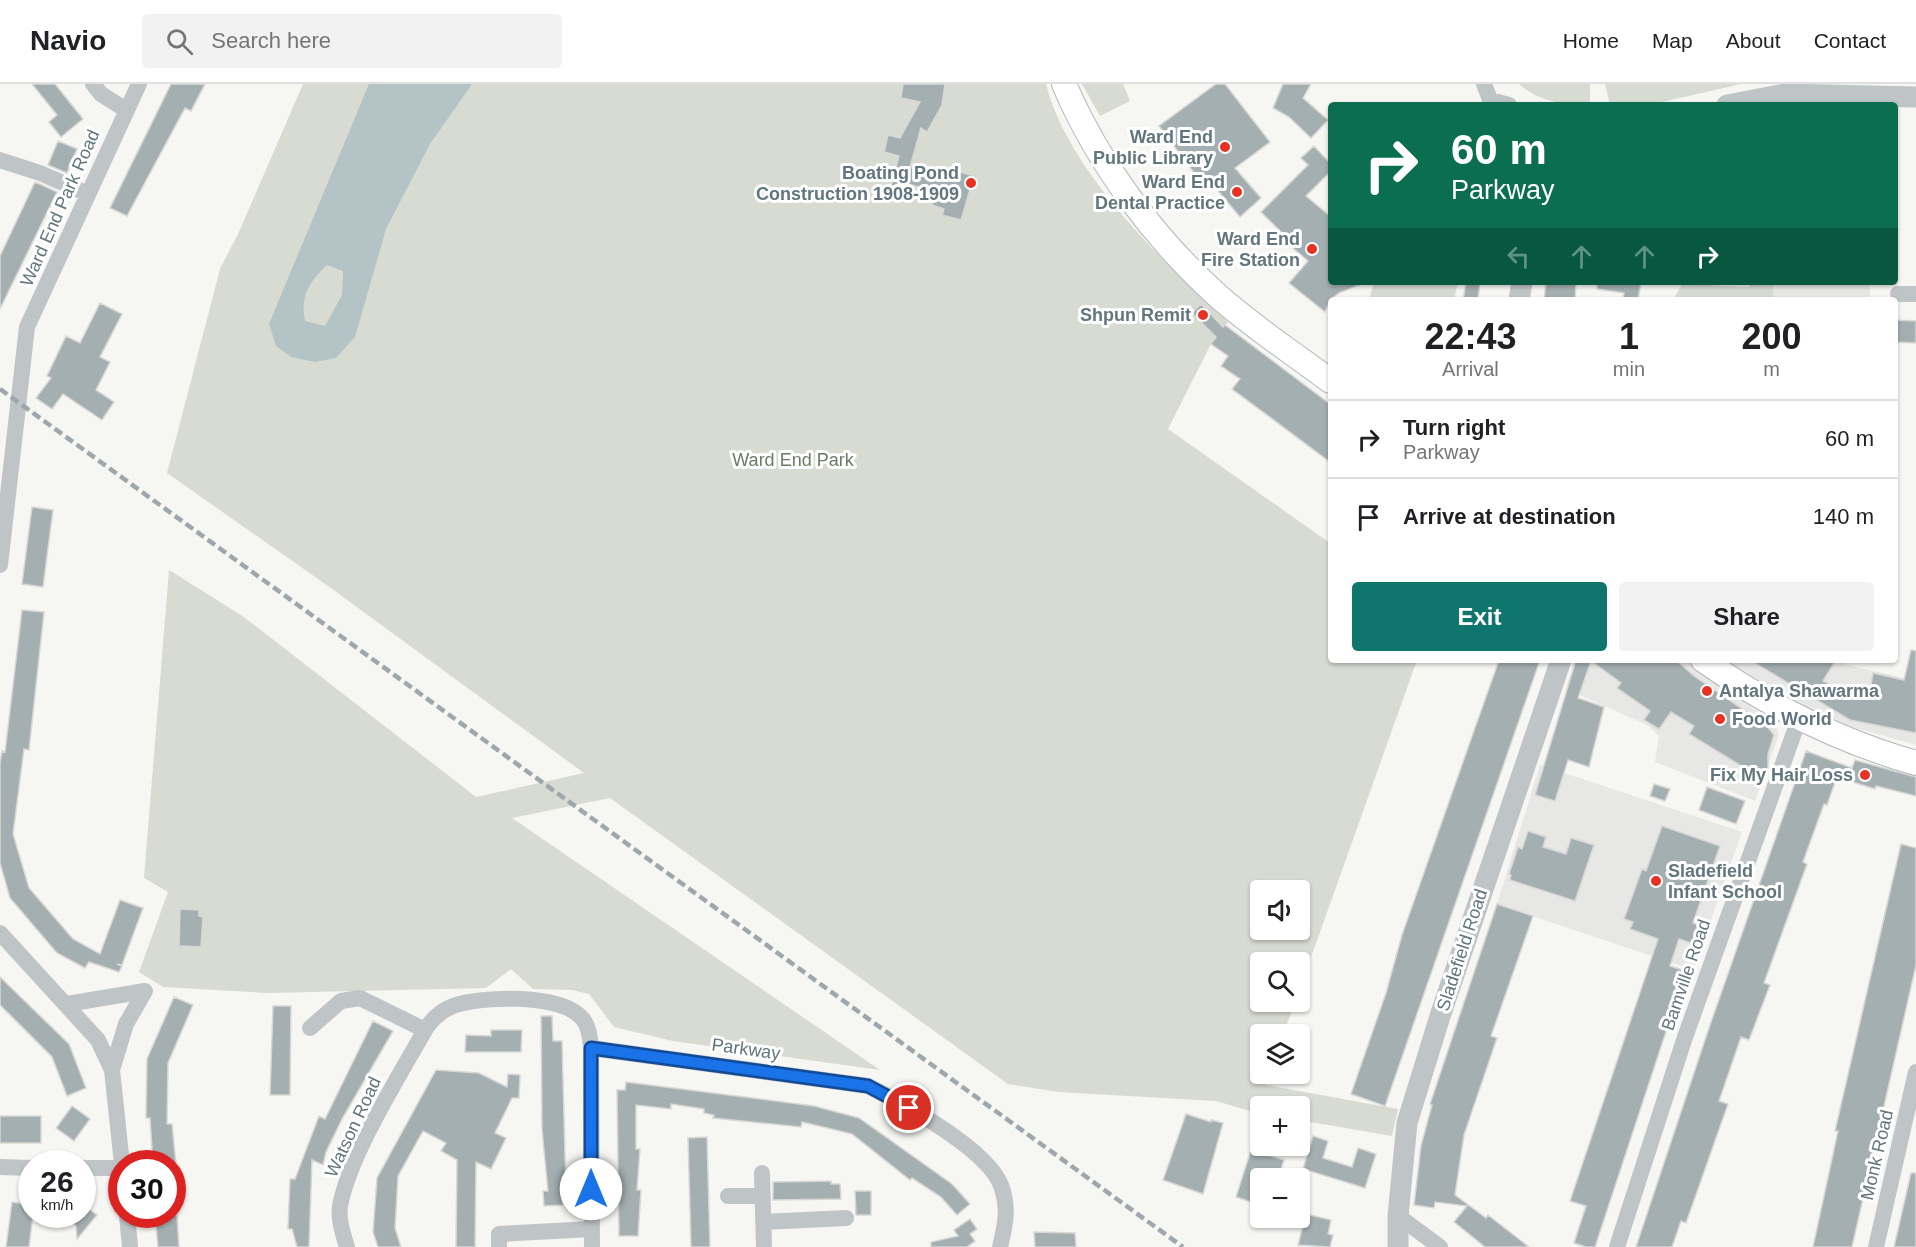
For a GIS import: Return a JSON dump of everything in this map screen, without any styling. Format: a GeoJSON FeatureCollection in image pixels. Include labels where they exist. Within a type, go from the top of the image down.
{"type":"FeatureCollection","features":[{"type":"Feature","properties":{"kind":"main road"},"geometry":{"type":"LineString","coordinates":[[1064,84],[1078,117],[1116,180],[1165,239],[1218,296],[1328,379]]}},
{"type":"Feature","properties":{"kind":"main road"},"geometry":{"type":"LineString","coordinates":[[1707,663],[1752,694],[1799,719],[1873,751],[1916,763]]}},
{"type":"Feature","properties":{"kind":"street"},"geometry":{"type":"LineString","coordinates":[[93,84],[101,94],[126,111]]}},
{"type":"Feature","properties":{"kind":"street","name":"Ward End Park Road"},"geometry":{"type":"LineString","coordinates":[[0,565],[27,327],[139,84]]}},
{"type":"Feature","properties":{"kind":"street"},"geometry":{"type":"LineString","coordinates":[[1484,84],[1491,102]]}},
{"type":"Feature","properties":{"kind":"street"},"geometry":{"type":"LineString","coordinates":[[1741,102],[1804,89],[1916,97]]}},
{"type":"Feature","properties":{"kind":"street"},"geometry":{"type":"LineString","coordinates":[[0,160],[40,173],[88,194]]}},
{"type":"Feature","properties":{"kind":"street"},"geometry":{"type":"LineString","coordinates":[[1898,294],[1916,294]]}},
{"type":"Feature","properties":{"kind":"street","name":"Sladefield Road"},"geometry":{"type":"LineString","coordinates":[[1398,1247],[1398,1216],[1407,1123],[1441,1013],[1560,663]]}},
{"type":"Feature","properties":{"kind":"street","name":"Bamville Road"},"geometry":{"type":"LineString","coordinates":[[1617,1247],[1684,1040],[1799,719]]}},
{"type":"Feature","properties":{"kind":"street"},"geometry":{"type":"LineString","coordinates":[[0,933],[98,1040],[112,1070],[120,1150]]}},
{"type":"Feature","properties":{"kind":"street"},"geometry":{"type":"LineString","coordinates":[[67,1004],[145,991],[126,1024],[112,1070]]}},
{"type":"Feature","properties":{"kind":"street"},"geometry":{"type":"LineString","coordinates":[[309,1028],[341,1001],[360,998],[425,1030],[434,1017],[453,1006],[480,1000],[512,999],[567,1007],[581,1017],[588,1028],[591,1048],[592,1247]]}},
{"type":"Feature","properties":{"kind":"street","name":"Watson Road"},"geometry":{"type":"LineString","coordinates":[[347,1247],[342,1231],[340,1208],[349,1177],[425,1030]]}},
{"type":"Feature","properties":{"kind":"street","name":"Parkway"},"geometry":{"type":"LineString","coordinates":[[591,1048],[868,1086],[959,1140],[991,1170],[1002,1187],[1007,1218],[1000,1247]]}},
{"type":"Feature","properties":{"kind":"street","name":"Monk Road"},"geometry":{"type":"LineString","coordinates":[[1876,1247],[1916,1072]]}},
{"type":"Feature","properties":{"kind":"street"},"geometry":{"type":"LineString","coordinates":[[0,1167],[18,1167]]}},
{"type":"Feature","properties":{"kind":"street"},"geometry":{"type":"LineString","coordinates":[[762,1173],[764,1247]]}},
{"type":"Feature","properties":{"kind":"street"},"geometry":{"type":"LineString","coordinates":[[729,1196],[762,1196]]}},
{"type":"Feature","properties":{"kind":"street"},"geometry":{"type":"LineString","coordinates":[[1398,1216],[1440,1247]]}},
{"type":"Feature","properties":{"kind":"street"},"geometry":{"type":"LineString","coordinates":[[763,1222],[846,1218]]}},
{"type":"Feature","properties":{"kind":"street"},"geometry":{"type":"LineString","coordinates":[[128,1228],[130,1247]]}},
{"type":"Feature","properties":{"kind":"street"},"geometry":{"type":"LineString","coordinates":[[499,1247],[499,1234],[591,1229]]}},
{"type":"Feature","properties":{"kind":"shaded area"},"geometry":{"type":"Polygon","coordinates":[[[369,84],[472,84],[430,144],[386,229],[355,337],[336,358],[315,362],[291,357],[276,346],[269,324],[369,84]],[[327,265],[315,277],[305,297],[305,321],[325,326],[342,295],[343,271],[327,265]]]}},
{"type":"Feature","properties":{"kind":"shaded area"},"geometry":{"type":"Polygon","coordinates":[[[1774,285],[1870,285],[1870,297],[1773,297],[1774,285]]]}},
{"type":"Feature","properties":{"kind":"shaded area"},"geometry":{"type":"Polygon","coordinates":[[[1574,663],[1689,663],[1775,724],[1779,735],[1755,801],[1655,762],[1659,736],[1649,726],[1566,689],[1574,663]]]}},
{"type":"Feature","properties":{"kind":"shaded area"},"geometry":{"type":"Polygon","coordinates":[[[1731,663],[1843,663],[1916,681],[1916,745],[1845,725],[1793,700],[1731,663]]]}},
{"type":"Feature","properties":{"kind":"shaded area","name":"Sladefield Infant School"},"geometry":{"type":"Polygon","coordinates":[[[1540,765],[1742,832],[1693,970],[1497,904],[1540,765]]]}},
{"type":"Feature","properties":{"kind":"green space","name":"Ward End Park"},"geometry":{"type":"Polygon","coordinates":[[[303,84],[1046,84],[1057,116],[1074,149],[1096,182],[1148,243],[1228,322],[1211,344],[1168,429],[1328,542],[1328,663],[1416,663],[1310,960],[1310,952],[1250,952],[1250,1012],[1291,1012],[1287,1024],[1250,1024],[1250,1084],[1266,1084],[1398,1109],[1392,1136],[1310,1122],[1310,1096],[1250,1096],[1250,1111],[1216,1101],[1058,1092],[1008,1084],[610,798],[512,818],[880,1070],[673,1041],[614,1027],[589,994],[572,990],[533,989],[511,969],[486,988],[268,993],[163,987],[139,972],[168,892],[144,878],[169,570],[244,617],[476,797],[584,773],[328,586],[167,473],[220,269],[239,232],[303,84]]]}},
{"type":"Feature","properties":{"kind":"green space"},"geometry":{"type":"Polygon","coordinates":[[[1082,84],[1123,84],[1130,101],[1100,116],[1082,84]]]}},
{"type":"Feature","properties":{"kind":"green space"},"geometry":{"type":"Polygon","coordinates":[[[1519,84],[1590,84],[1590,102],[1552,101],[1519,84]]]}},
{"type":"Feature","properties":{"kind":"green space"},"geometry":{"type":"Polygon","coordinates":[[[1605,84],[1741,84],[1662,102],[1609,102],[1605,84]]]}},
{"type":"Feature","properties":{"kind":"green space"},"geometry":{"type":"Polygon","coordinates":[[[1373,285],[1457,285],[1455,297],[1370,297],[1373,285]]]}},
{"type":"Feature","properties":{"kind":"green space"},"geometry":{"type":"Polygon","coordinates":[[[1681,285],[1749,287],[1750,285],[1774,285],[1773,297],[1675,297],[1681,285]]]}},
{"type":"Feature","properties":{"kind":"building"},"geometry":{"type":"Polygon","coordinates":[[[32,84],[55,84],[83,119],[61,137],[49,122],[57,115],[32,84]]]}},
{"type":"Feature","properties":{"kind":"building"},"geometry":{"type":"Polygon","coordinates":[[[171,84],[205,84],[191,111],[185,108],[127,216],[110,208],[171,84]]]}},
{"type":"Feature","properties":{"kind":"building"},"geometry":{"type":"Polygon","coordinates":[[[903,84],[945,84],[942,105],[927,132],[921,128],[910,167],[946,178],[949,169],[974,176],[961,220],[942,215],[944,209],[932,205],[935,192],[908,184],[906,190],[891,186],[899,156],[884,152],[888,135],[900,138],[920,102],[901,98],[903,84]]]}},
{"type":"Feature","properties":{"kind":"building"},"geometry":{"type":"Polygon","coordinates":[[[1216,84],[1225,84],[1270,142],[1235,168],[1261,198],[1240,217],[1214,186],[1207,190],[1159,126],[1216,84]]]}},
{"type":"Feature","properties":{"kind":"building"},"geometry":{"type":"Polygon","coordinates":[[[1283,84],[1311,84],[1303,98],[1328,120],[1311,138],[1289,117],[1273,108],[1283,84]]]}},
{"type":"Feature","properties":{"kind":"building"},"geometry":{"type":"Polygon","coordinates":[[[58,141],[77,149],[67,173],[48,165],[58,141]]]}},
{"type":"Feature","properties":{"kind":"building"},"geometry":{"type":"Polygon","coordinates":[[[1314,146],[1328,161],[1328,174],[1306,196],[1328,214],[1328,285],[1359,285],[1334,297],[1328,297],[1325,312],[1289,283],[1308,261],[1280,237],[1283,234],[1261,212],[1308,165],[1301,158],[1314,146]]]}},
{"type":"Feature","properties":{"kind":"building"},"geometry":{"type":"Polygon","coordinates":[[[35,182],[57,192],[0,309],[0,256],[35,182]]]}},
{"type":"Feature","properties":{"kind":"building"},"geometry":{"type":"Polygon","coordinates":[[[1466,285],[1480,285],[1478,297],[1464,297],[1466,285]]]}},
{"type":"Feature","properties":{"kind":"building"},"geometry":{"type":"Polygon","coordinates":[[[1546,285],[1576,285],[1575,297],[1544,297],[1546,285]]]}},
{"type":"Feature","properties":{"kind":"building"},"geometry":{"type":"Polygon","coordinates":[[[1597,285],[1640,285],[1638,297],[1623,297],[1624,293],[1597,289],[1597,285]]]}},
{"type":"Feature","properties":{"kind":"building"},"geometry":{"type":"Polygon","coordinates":[[[100,303],[122,314],[100,357],[110,362],[96,390],[114,402],[102,420],[63,394],[52,409],[36,398],[51,378],[47,376],[66,336],[80,343],[100,303]]]}},
{"type":"Feature","properties":{"kind":"building"},"geometry":{"type":"Polygon","coordinates":[[[1201,304],[1223,327],[1225,325],[1328,402],[1328,461],[1232,389],[1240,379],[1221,366],[1228,356],[1211,344],[1216,337],[1192,313],[1201,304]]]}},
{"type":"Feature","properties":{"kind":"building"},"geometry":{"type":"Polygon","coordinates":[[[1898,320],[1916,321],[1916,343],[1898,342],[1898,320]]]}},
{"type":"Feature","properties":{"kind":"building"},"geometry":{"type":"Polygon","coordinates":[[[32,507],[53,510],[43,587],[22,584],[32,507]]]}},
{"type":"Feature","properties":{"kind":"building"},"geometry":{"type":"Polygon","coordinates":[[[22,610],[44,612],[29,750],[24,749],[13,834],[29,888],[73,939],[100,954],[120,900],[143,908],[122,965],[117,964],[122,966],[119,972],[89,962],[85,968],[57,953],[10,898],[0,863],[0,763],[2,751],[5,752],[22,610]]]}},
{"type":"Feature","properties":{"kind":"building"},"geometry":{"type":"Polygon","coordinates":[[[1911,650],[1916,651],[1916,733],[1850,720],[1755,663],[1834,663],[1823,681],[1855,697],[1857,687],[1870,690],[1873,673],[1904,680],[1911,650]]]}},
{"type":"Feature","properties":{"kind":"building"},"geometry":{"type":"Polygon","coordinates":[[[1498,663],[1539,663],[1385,1106],[1351,1094],[1386,993],[1402,935],[1498,663]]]}},
{"type":"Feature","properties":{"kind":"building"},"geometry":{"type":"Polygon","coordinates":[[[1575,663],[1590,663],[1578,698],[1604,707],[1589,767],[1568,760],[1555,801],[1535,795],[1575,663]]]}},
{"type":"Feature","properties":{"kind":"building"},"geometry":{"type":"Polygon","coordinates":[[[1594,663],[1679,663],[1694,676],[1767,726],[1774,735],[1768,754],[1768,770],[1763,769],[1758,784],[1744,779],[1748,770],[1689,734],[1694,726],[1671,712],[1659,729],[1644,720],[1650,711],[1617,688],[1621,683],[1594,663]]]}},
{"type":"Feature","properties":{"kind":"building"},"geometry":{"type":"Polygon","coordinates":[[[1806,751],[1852,768],[1855,760],[1916,777],[1916,796],[1876,786],[1875,789],[1837,777],[1827,805],[1824,804],[1803,862],[1807,864],[1764,983],[1770,985],[1749,1040],[1741,1037],[1719,1101],[1728,1104],[1686,1223],[1681,1221],[1672,1247],[1636,1247],[1710,1025],[1806,751]]]}},
{"type":"Feature","properties":{"kind":"building"},"geometry":{"type":"Polygon","coordinates":[[[1654,784],[1670,789],[1665,801],[1650,796],[1654,784]]]}},
{"type":"Feature","properties":{"kind":"building"},"geometry":{"type":"Polygon","coordinates":[[[1707,787],[1745,801],[1736,824],[1699,810],[1707,787]]]}},
{"type":"Feature","properties":{"kind":"building"},"geometry":{"type":"Polygon","coordinates":[[[1662,826],[1720,846],[1693,923],[1700,925],[1694,944],[1679,939],[1670,966],[1686,971],[1595,1247],[1586,1247],[1574,1243],[1586,1206],[1570,1201],[1658,939],[1630,929],[1633,922],[1624,919],[1642,869],[1646,871],[1662,826]]]}},
{"type":"Feature","properties":{"kind":"building"},"geometry":{"type":"Polygon","coordinates":[[[1528,831],[1546,837],[1543,847],[1566,854],[1571,838],[1594,845],[1575,901],[1510,880],[1511,875],[1509,874],[1518,847],[1522,849],[1528,831]]]}},
{"type":"Feature","properties":{"kind":"building"},"geometry":{"type":"Polygon","coordinates":[[[1901,844],[1916,848],[1916,965],[1852,1247],[1813,1247],[1838,1131],[1835,1131],[1901,844]]]}},
{"type":"Feature","properties":{"kind":"building"},"geometry":{"type":"Polygon","coordinates":[[[1497,904],[1533,916],[1491,1036],[1497,1038],[1464,1135],[1455,1195],[1486,1218],[1488,1215],[1529,1247],[1485,1247],[1454,1222],[1467,1206],[1435,1202],[1434,1208],[1414,1205],[1421,1146],[1432,1105],[1430,1104],[1497,904]]]}},
{"type":"Feature","properties":{"kind":"building"},"geometry":{"type":"Polygon","coordinates":[[[180,909],[199,910],[199,916],[203,917],[201,947],[179,946],[180,909]]]}},
{"type":"Feature","properties":{"kind":"building"},"geometry":{"type":"Polygon","coordinates":[[[0,977],[69,1044],[86,1088],[67,1096],[52,1057],[0,1005],[0,977]]]}},
{"type":"Feature","properties":{"kind":"building"},"geometry":{"type":"Polygon","coordinates":[[[174,997],[193,1005],[168,1063],[167,1124],[172,1124],[175,1150],[152,1150],[150,1118],[146,1118],[147,1059],[174,997]]]}},
{"type":"Feature","properties":{"kind":"building"},"geometry":{"type":"Polygon","coordinates":[[[273,1006],[291,1006],[290,1095],[270,1095],[273,1006]]]}},
{"type":"Feature","properties":{"kind":"building"},"geometry":{"type":"Polygon","coordinates":[[[541,1016],[552,1016],[553,1041],[562,1041],[566,1193],[562,1193],[563,1205],[544,1206],[543,1191],[548,1191],[542,1129],[541,1016]]]}},
{"type":"Feature","properties":{"kind":"building"},"geometry":{"type":"Polygon","coordinates":[[[373,1021],[393,1031],[342,1119],[326,1152],[323,1165],[312,1160],[309,1247],[297,1247],[292,1229],[288,1229],[290,1179],[295,1179],[319,1116],[325,1119],[373,1021]]]}},
{"type":"Feature","properties":{"kind":"building"},"geometry":{"type":"Polygon","coordinates":[[[491,1030],[522,1030],[521,1052],[465,1052],[466,1035],[491,1036],[491,1030]]]}},
{"type":"Feature","properties":{"kind":"building"},"geometry":{"type":"Polygon","coordinates":[[[436,1070],[479,1073],[507,1087],[508,1074],[520,1075],[519,1098],[512,1098],[495,1133],[506,1138],[491,1169],[476,1162],[475,1247],[456,1247],[457,1160],[441,1151],[446,1143],[423,1131],[398,1176],[395,1228],[401,1247],[378,1247],[373,1232],[377,1178],[436,1070]]]}},
{"type":"Feature","properties":{"kind":"building"},"geometry":{"type":"Polygon","coordinates":[[[626,1082],[814,1106],[859,1118],[952,1184],[970,1204],[957,1215],[941,1197],[912,1178],[910,1180],[852,1134],[802,1122],[801,1127],[713,1118],[714,1115],[704,1113],[704,1109],[671,1104],[671,1109],[636,1105],[636,1149],[640,1149],[637,1190],[641,1190],[638,1236],[619,1236],[617,1090],[625,1090],[626,1082]]]}},
{"type":"Feature","properties":{"kind":"building"},"geometry":{"type":"Polygon","coordinates":[[[72,1106],[90,1119],[74,1141],[56,1128],[72,1106]]]}},
{"type":"Feature","properties":{"kind":"building"},"geometry":{"type":"Polygon","coordinates":[[[1186,1114],[1211,1122],[1211,1120],[1223,1123],[1203,1194],[1163,1180],[1186,1114]]]}},
{"type":"Feature","properties":{"kind":"building"},"geometry":{"type":"Polygon","coordinates":[[[0,1116],[41,1116],[41,1143],[0,1143],[0,1116]]]}},
{"type":"Feature","properties":{"kind":"building"},"geometry":{"type":"Polygon","coordinates":[[[1313,1136],[1328,1141],[1323,1158],[1352,1167],[1358,1148],[1376,1154],[1365,1188],[1310,1171],[1310,1168],[1303,1168],[1307,1156],[1310,1156],[1313,1136]]]}},
{"type":"Feature","properties":{"kind":"building"},"geometry":{"type":"Polygon","coordinates":[[[707,1137],[710,1247],[691,1247],[688,1138],[707,1137]]]}},
{"type":"Feature","properties":{"kind":"building"},"geometry":{"type":"Polygon","coordinates":[[[1250,1153],[1250,1156],[1271,1156],[1284,1160],[1281,1168],[1250,1168],[1250,1202],[1236,1197],[1250,1153]]]}},
{"type":"Feature","properties":{"kind":"building"},"geometry":{"type":"Polygon","coordinates":[[[1911,1173],[1916,1173],[1916,1247],[1894,1247],[1911,1173]]]}},
{"type":"Feature","properties":{"kind":"building"},"geometry":{"type":"Polygon","coordinates":[[[831,1181],[831,1184],[840,1184],[841,1199],[773,1200],[773,1182],[831,1181]]]}},
{"type":"Feature","properties":{"kind":"building"},"geometry":{"type":"Polygon","coordinates":[[[855,1191],[871,1191],[871,1215],[856,1215],[855,1191]]]}},
{"type":"Feature","properties":{"kind":"building"},"geometry":{"type":"Polygon","coordinates":[[[12,1202],[18,1203],[18,1228],[31,1228],[29,1247],[6,1247],[12,1202]]]}},
{"type":"Feature","properties":{"kind":"building"},"geometry":{"type":"Polygon","coordinates":[[[1310,1215],[1331,1220],[1328,1234],[1333,1235],[1330,1247],[1298,1245],[1302,1228],[1310,1228],[1310,1215]]]}},
{"type":"Feature","properties":{"kind":"building"},"geometry":{"type":"Polygon","coordinates":[[[970,1219],[977,1229],[970,1234],[975,1241],[967,1247],[931,1247],[931,1242],[958,1236],[954,1230],[970,1219]]]}},
{"type":"Feature","properties":{"kind":"building"},"geometry":{"type":"Polygon","coordinates":[[[76,1228],[86,1228],[77,1239],[76,1228]]]}},
{"type":"Feature","properties":{"kind":"building"},"geometry":{"type":"Polygon","coordinates":[[[156,1228],[178,1228],[179,1247],[158,1247],[156,1228]]]}},
{"type":"Feature","properties":{"kind":"building"},"geometry":{"type":"Polygon","coordinates":[[[1034,1232],[1075,1233],[1076,1247],[1035,1247],[1034,1232]]]}},
{"type":"Feature","properties":{"kind":"railway"},"geometry":{"type":"LineString","coordinates":[[0,389],[1183,1247]]}},
{"type":"Feature","properties":{"kind":"place","name":"Ward End Public Library"},"geometry":{"type":"Point","coordinates":[1225,147]}},
{"type":"Feature","properties":{"kind":"place","name":"Boating Pond Construction 1908-1909"},"geometry":{"type":"Point","coordinates":[971,183]}},
{"type":"Feature","properties":{"kind":"place","name":"Ward End Dental Practice"},"geometry":{"type":"Point","coordinates":[1237,192]}},
{"type":"Feature","properties":{"kind":"place","name":"Ward End Fire Station"},"geometry":{"type":"Point","coordinates":[1312,249]}},
{"type":"Feature","properties":{"kind":"place","name":"Shpun Remit"},"geometry":{"type":"Point","coordinates":[1203,315]}},
{"type":"Feature","properties":{"kind":"place","name":"Antalya Shawarma"},"geometry":{"type":"Point","coordinates":[1707,691]}},
{"type":"Feature","properties":{"kind":"place","name":"Food World"},"geometry":{"type":"Point","coordinates":[1720,719]}},
{"type":"Feature","properties":{"kind":"place","name":"Fix My Hair Loss"},"geometry":{"type":"Point","coordinates":[1865,775]}},
{"type":"Feature","properties":{"kind":"place","name":"Sladefield Infant School"},"geometry":{"type":"Point","coordinates":[1656,881]}},
{"type":"Feature","properties":{"kind":"route"},"geometry":{"type":"LineString","coordinates":[[591,1189],[591,1048],[868,1086],[909,1108]]}}]}
